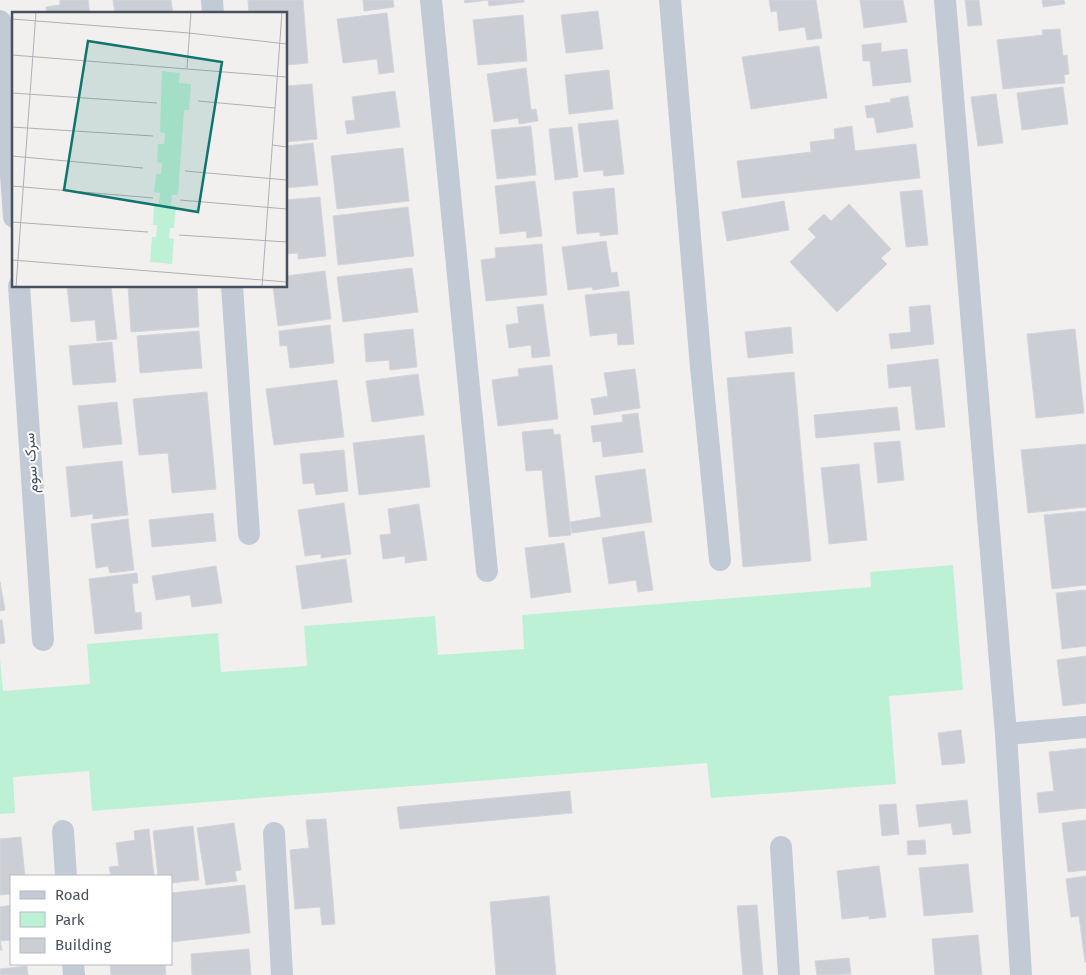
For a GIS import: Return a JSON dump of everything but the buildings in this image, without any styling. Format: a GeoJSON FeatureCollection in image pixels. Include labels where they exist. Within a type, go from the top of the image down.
{"type":"FeatureCollection","features":[{"type":"Feature","properties":{"kind":"street"},"geometry":{"type":"LineString","coordinates":[[431,0],[487,571]]}},
{"type":"Feature","properties":{"kind":"street"},"geometry":{"type":"LineString","coordinates":[[670,0],[701,367],[720,560]]}},
{"type":"Feature","properties":{"kind":"street"},"geometry":{"type":"LineString","coordinates":[[945,0],[1006,734],[1021,975]]}},
{"type":"Feature","properties":{"kind":"street"},"geometry":{"type":"LineString","coordinates":[[0,21],[12,189]]}},
{"type":"Feature","properties":{"kind":"street","name":"سرک سوم"},"geometry":{"type":"LineString","coordinates":[[19,288],[44,640]]}},
{"type":"Feature","properties":{"kind":"street"},"geometry":{"type":"LineString","coordinates":[[232,288],[249,534]]}},
{"type":"Feature","properties":{"kind":"street"},"geometry":{"type":"LineString","coordinates":[[1006,734],[1086,727]]}},
{"type":"Feature","properties":{"kind":"street"},"geometry":{"type":"LineString","coordinates":[[63,831],[66,875]]}},
{"type":"Feature","properties":{"kind":"street"},"geometry":{"type":"LineString","coordinates":[[274,833],[282,975]]}},
{"type":"Feature","properties":{"kind":"street"},"geometry":{"type":"LineString","coordinates":[[781,847],[789,975]]}},
{"type":"Feature","properties":{"kind":"green space"},"geometry":{"type":"Polygon","coordinates":[[[953,565],[963,690],[889,696],[896,784],[711,798],[707,763],[92,811],[89,771],[13,777],[15,813],[0,814],[0,658],[3,691],[90,684],[87,644],[218,633],[221,672],[307,666],[304,626],[435,616],[438,655],[524,649],[522,615],[871,587],[870,572],[953,565]]]}}]}
